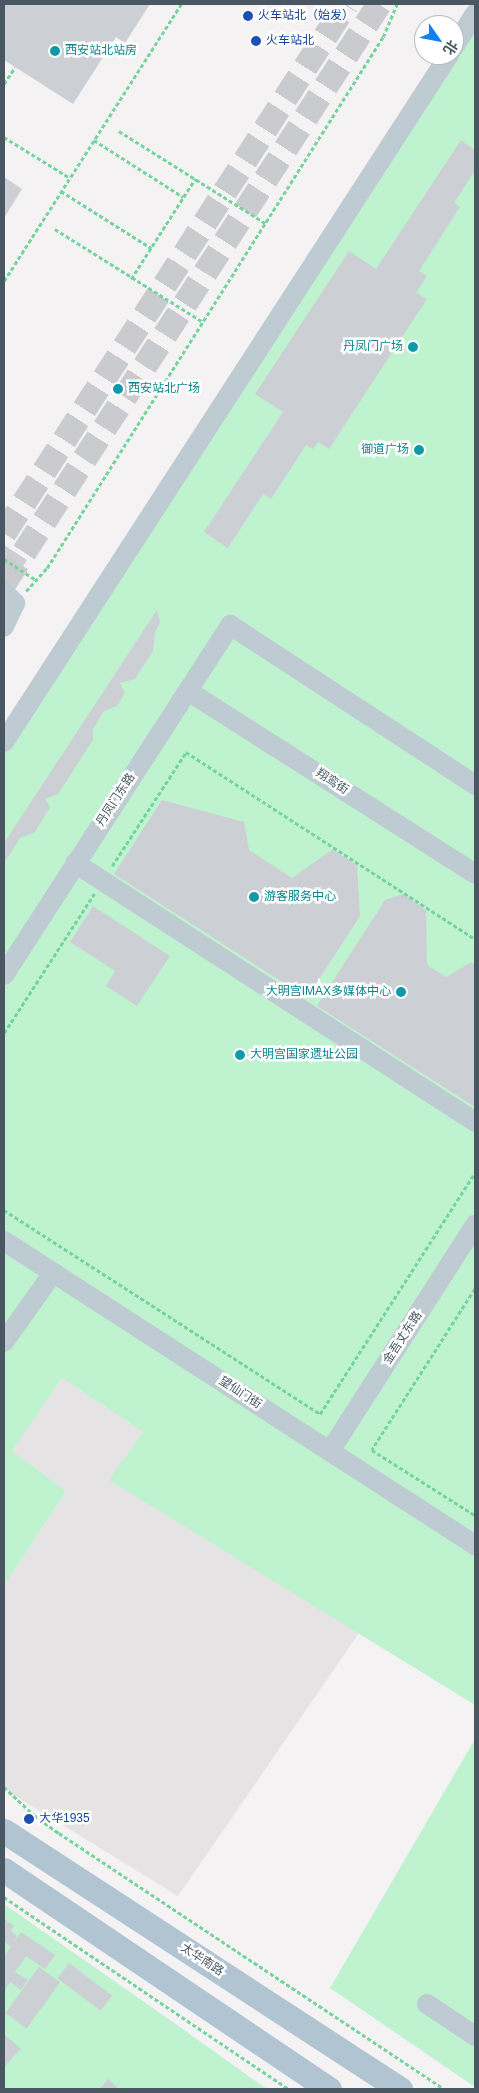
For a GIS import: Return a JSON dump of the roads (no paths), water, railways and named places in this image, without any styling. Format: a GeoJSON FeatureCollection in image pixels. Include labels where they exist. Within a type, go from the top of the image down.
{"type":"FeatureCollection","features":[{"type":"Feature","properties":{"kind":"main road","name":"太华南路"},"geometry":{"type":"LineString","coordinates":[[4,1831],[400,2089]]}},
{"type":"Feature","properties":{"kind":"main road"},"geometry":{"type":"LineString","coordinates":[[4,1870],[329,2089]]}},
{"type":"Feature","properties":{"kind":"street"},"geometry":{"type":"LineString","coordinates":[[464,31],[475,14]]}},
{"type":"Feature","properties":{"kind":"street"},"geometry":{"type":"LineString","coordinates":[[4,742],[443,65]]}},
{"type":"Feature","properties":{"kind":"street"},"geometry":{"type":"LineString","coordinates":[[4,627],[9,598]]}},
{"type":"Feature","properties":{"kind":"street","name":"丹凤门东路"},"geometry":{"type":"LineString","coordinates":[[4,975],[230,625],[475,784]]}},
{"type":"Feature","properties":{"kind":"street","name":"翔鸾街"},"geometry":{"type":"LineString","coordinates":[[188,691],[475,874]]}},
{"type":"Feature","properties":{"kind":"street"},"geometry":{"type":"LineString","coordinates":[[75,863],[475,1122]]}},
{"type":"Feature","properties":{"kind":"street","name":"金吾丈东路"},"geometry":{"type":"LineString","coordinates":[[330,1451],[475,1225]]}},
{"type":"Feature","properties":{"kind":"street","name":"望仙门街"},"geometry":{"type":"LineString","coordinates":[[4,1241],[475,1545]]}},
{"type":"Feature","properties":{"kind":"street"},"geometry":{"type":"LineString","coordinates":[[4,1342],[53,1273]]}},
{"type":"Feature","properties":{"kind":"street"},"geometry":{"type":"LineString","coordinates":[[427,2004],[475,2036]]}},
{"type":"Feature","properties":{"kind":"tunnel"},"geometry":{"type":"LineString","coordinates":[[4,533],[346,4]]}},
{"type":"Feature","properties":{"kind":"tunnel"},"geometry":{"type":"LineString","coordinates":[[4,583],[379,4]]}},
{"type":"Feature","properties":{"kind":"place","name":"火车站北（始发）"},"geometry":{"type":"Point","coordinates":[248,16]}},
{"type":"Feature","properties":{"kind":"place","name":"火车站北"},"geometry":{"type":"Point","coordinates":[256,41]}},
{"type":"Feature","properties":{"kind":"place","name":"西安站北站房"},"geometry":{"type":"Point","coordinates":[55,51]}},
{"type":"Feature","properties":{"kind":"place","name":"丹凤门广场"},"geometry":{"type":"Point","coordinates":[413,347]}},
{"type":"Feature","properties":{"kind":"place","name":"西安站北广场"},"geometry":{"type":"Point","coordinates":[118,389]}},
{"type":"Feature","properties":{"kind":"place","name":"御道广场"},"geometry":{"type":"Point","coordinates":[419,450]}},
{"type":"Feature","properties":{"kind":"place","name":"游客服务中心"},"geometry":{"type":"Point","coordinates":[254,897]}},
{"type":"Feature","properties":{"kind":"place","name":"大明宫IMAX多媒体中心"},"geometry":{"type":"Point","coordinates":[401,992]}},
{"type":"Feature","properties":{"kind":"place","name":"大明宫国家遗址公园"},"geometry":{"type":"Point","coordinates":[240,1055]}},
{"type":"Feature","properties":{"kind":"place","name":"大华1935"},"geometry":{"type":"Point","coordinates":[29,1819]}}]}
